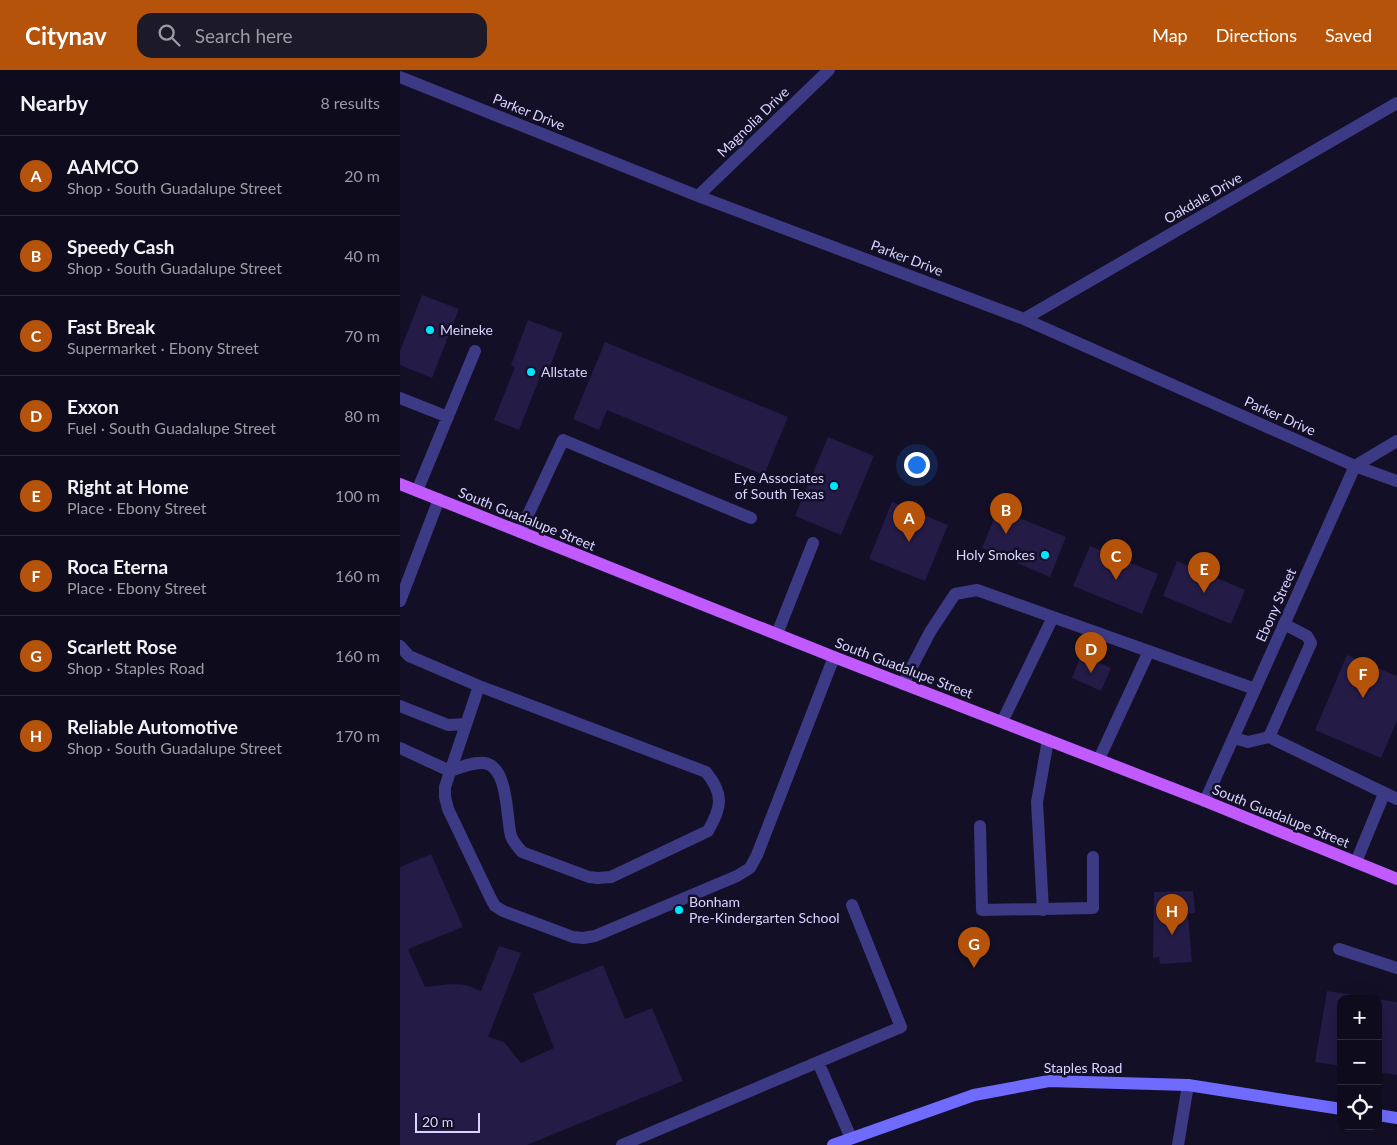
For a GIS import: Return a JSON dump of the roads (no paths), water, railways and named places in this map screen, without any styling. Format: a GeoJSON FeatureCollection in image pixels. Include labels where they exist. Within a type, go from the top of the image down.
{"type":"FeatureCollection","features":[{"type":"Feature","properties":{"kind":"main road","name":"South Guadalupe Street"},"geometry":{"type":"LineString","coordinates":[[400,484],[1397,878]]}},
{"type":"Feature","properties":{"kind":"main road","name":"Staples Road"},"geometry":{"type":"LineString","coordinates":[[833,1145],[974,1095],[1049,1081],[1188,1085],[1337,1108]]}},
{"type":"Feature","properties":{"kind":"main road"},"geometry":{"type":"LineString","coordinates":[[1382,1116],[1397,1118]]}},
{"type":"Feature","properties":{"kind":"street","name":"Magnolia Drive"},"geometry":{"type":"LineString","coordinates":[[698,196],[830,70]]}},
{"type":"Feature","properties":{"kind":"street","name":"Parker Drive"},"geometry":{"type":"LineString","coordinates":[[400,77],[698,196],[1024,319],[1355,466],[1397,481]]}},
{"type":"Feature","properties":{"kind":"street","name":"Oakdale Drive"},"geometry":{"type":"LineString","coordinates":[[1024,319],[1397,103]]}},
{"type":"Feature","properties":{"kind":"street"},"geometry":{"type":"LineString","coordinates":[[417,491],[475,351]]}},
{"type":"Feature","properties":{"kind":"street"},"geometry":{"type":"LineString","coordinates":[[400,398],[448,417]]}},
{"type":"Feature","properties":{"kind":"street"},"geometry":{"type":"LineString","coordinates":[[520,532],[563,440],[751,518]]}},
{"type":"Feature","properties":{"kind":"street"},"geometry":{"type":"LineString","coordinates":[[1355,466],[1397,441]]}},
{"type":"Feature","properties":{"kind":"street","name":"Ebony Street"},"geometry":{"type":"LineString","coordinates":[[1205,801],[1355,466]]}},
{"type":"Feature","properties":{"kind":"street"},"geometry":{"type":"LineString","coordinates":[[400,601],[439,499]]}},
{"type":"Feature","properties":{"kind":"street"},"geometry":{"type":"LineString","coordinates":[[778,634],[814,543]]}},
{"type":"Feature","properties":{"kind":"street"},"geometry":{"type":"LineString","coordinates":[[903,684],[930,632],[955,594],[976,590],[1255,689]]}},
{"type":"Feature","properties":{"kind":"street"},"geometry":{"type":"LineString","coordinates":[[1002,722],[1053,617]]}},
{"type":"Feature","properties":{"kind":"street"},"geometry":{"type":"LineString","coordinates":[[1270,737],[1311,643],[1307,636],[1284,624]]}},
{"type":"Feature","properties":{"kind":"street"},"geometry":{"type":"LineString","coordinates":[[400,646],[409,656],[479,686],[706,772],[714,782],[720,800],[717,816],[708,831],[629,869],[611,877],[589,877],[522,852],[511,836],[502,783],[498,771],[492,766],[485,763],[469,764],[450,771],[400,748]]}},
{"type":"Feature","properties":{"kind":"street"},"geometry":{"type":"LineString","coordinates":[[1099,760],[1150,651]]}},
{"type":"Feature","properties":{"kind":"street"},"geometry":{"type":"LineString","coordinates":[[479,686],[445,787],[448,809],[495,906],[503,911],[573,937],[583,938],[595,936],[738,876],[750,868],[757,855],[834,657]]}},
{"type":"Feature","properties":{"kind":"street"},"geometry":{"type":"LineString","coordinates":[[400,706],[448,725],[466,724]]}},
{"type":"Feature","properties":{"kind":"street"},"geometry":{"type":"LineString","coordinates":[[1234,738],[1248,742],[1270,737],[1397,800]]}},
{"type":"Feature","properties":{"kind":"street"},"geometry":{"type":"LineString","coordinates":[[1043,910],[1037,802],[1048,740]]}},
{"type":"Feature","properties":{"kind":"street"},"geometry":{"type":"LineString","coordinates":[[1356,862],[1384,794]]}},
{"type":"Feature","properties":{"kind":"street"},"geometry":{"type":"LineString","coordinates":[[980,826],[982,910],[1093,908],[1093,858]]}},
{"type":"Feature","properties":{"kind":"street"},"geometry":{"type":"LineString","coordinates":[[622,1145],[901,1027],[852,905]]}},
{"type":"Feature","properties":{"kind":"street"},"geometry":{"type":"LineString","coordinates":[[1338,949],[1397,968]]}},
{"type":"Feature","properties":{"kind":"street"},"geometry":{"type":"LineString","coordinates":[[818,1062],[851,1138]]}},
{"type":"Feature","properties":{"kind":"street"},"geometry":{"type":"LineString","coordinates":[[1178,1145],[1188,1085]]}},
{"type":"Feature","properties":{"kind":"place","name":"Meineke"},"geometry":{"type":"Point","coordinates":[430,330]}},
{"type":"Feature","properties":{"kind":"place","name":"Allstate"},"geometry":{"type":"Point","coordinates":[531,372]}},
{"type":"Feature","properties":{"kind":"place","name":"Eye Associates of South Texas"},"geometry":{"type":"Point","coordinates":[834,486]}},
{"type":"Feature","properties":{"kind":"place","name":"Speedy Cash"},"geometry":{"type":"Point","coordinates":[1006,534]}},
{"type":"Feature","properties":{"kind":"place","name":"AAMCO"},"geometry":{"type":"Point","coordinates":[909,542]}},
{"type":"Feature","properties":{"kind":"place","name":"Holy Smokes"},"geometry":{"type":"Point","coordinates":[1045,555]}},
{"type":"Feature","properties":{"kind":"place","name":"Fast Break"},"geometry":{"type":"Point","coordinates":[1116,580]}},
{"type":"Feature","properties":{"kind":"place","name":"Right at Home"},"geometry":{"type":"Point","coordinates":[1204,593]}},
{"type":"Feature","properties":{"kind":"place","name":"Exxon"},"geometry":{"type":"Point","coordinates":[1091,673]}},
{"type":"Feature","properties":{"kind":"place","name":"Roca Eterna"},"geometry":{"type":"Point","coordinates":[1363,698]}},
{"type":"Feature","properties":{"kind":"place","name":"Bonham Pre-Kindergarten School"},"geometry":{"type":"Point","coordinates":[679,910]}},
{"type":"Feature","properties":{"kind":"place","name":"Reliable Automotive"},"geometry":{"type":"Point","coordinates":[1172,935]}},
{"type":"Feature","properties":{"kind":"place","name":"Scarlett Rose"},"geometry":{"type":"Point","coordinates":[974,968]}}]}
